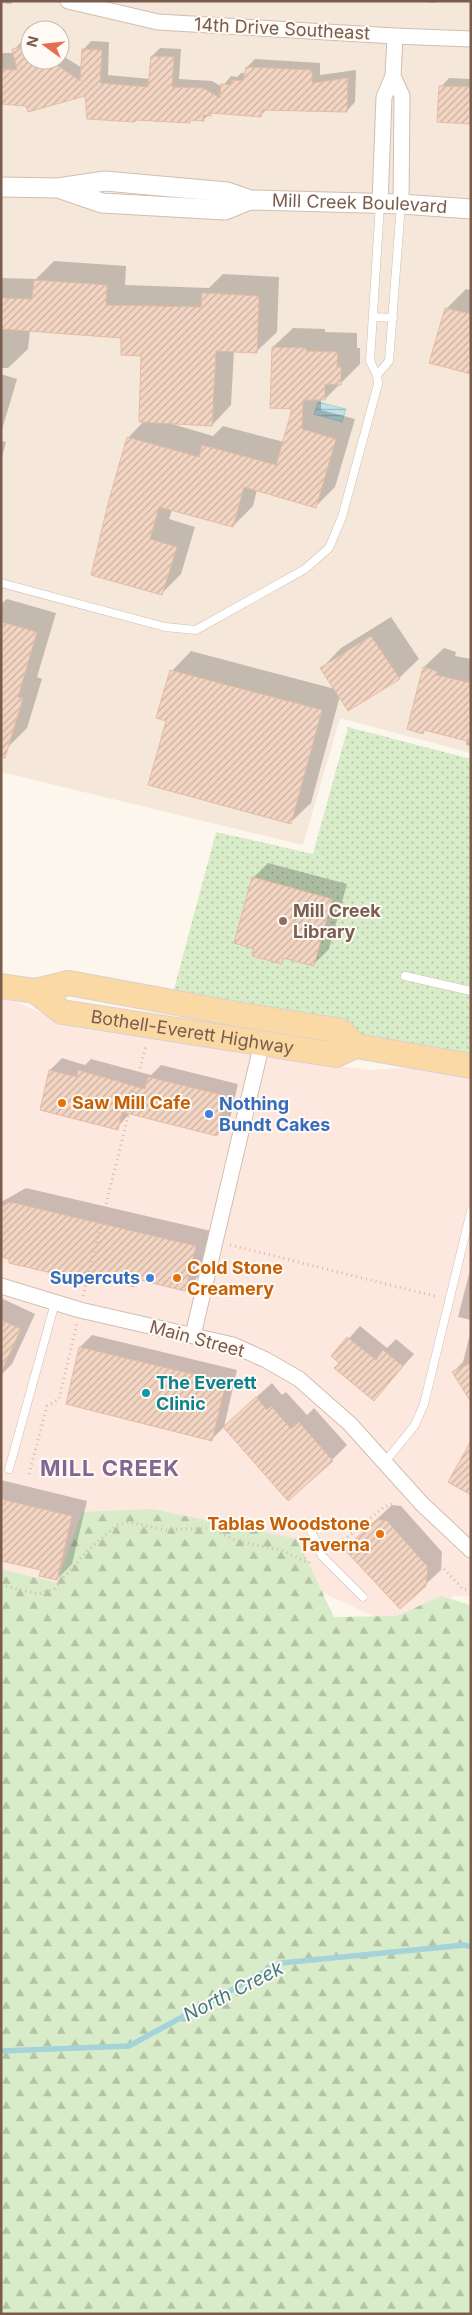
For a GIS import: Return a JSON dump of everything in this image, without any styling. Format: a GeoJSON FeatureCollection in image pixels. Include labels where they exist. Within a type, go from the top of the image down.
{"type":"FeatureCollection","features":[{"type":"Feature","properties":{"kind":"main road","name":"Bothell-Everett Highway"},"geometry":{"type":"LineString","coordinates":[[1,986],[35,991],[69,983],[117,991],[242,1015],[341,1031],[354,1046]]}},
{"type":"Feature","properties":{"kind":"main road","name":"Bothell-Everett Highway"},"geometry":{"type":"LineString","coordinates":[[35,991],[62,1012],[336,1055],[354,1046],[471,1066]]}},
{"type":"Feature","properties":{"kind":"street","name":"14th Drive Southeast"},"geometry":{"type":"LineString","coordinates":[[68,1],[94,4],[158,22],[471,39]]}},
{"type":"Feature","properties":{"kind":"street"},"geometry":{"type":"LineString","coordinates":[[380,204],[384,97],[393,76],[394,36]]}},
{"type":"Feature","properties":{"kind":"street"},"geometry":{"type":"LineString","coordinates":[[393,76],[402,96],[401,204]]}},
{"type":"Feature","properties":{"kind":"street","name":"Mill Creek Boulevard"},"geometry":{"type":"LineString","coordinates":[[1,187],[58,188],[102,202],[225,210],[250,200],[401,204],[471,209]]}},
{"type":"Feature","properties":{"kind":"street"},"geometry":{"type":"LineString","coordinates":[[193,1335],[262,1043]]}},
{"type":"Feature","properties":{"kind":"street","name":"Main Street"},"geometry":{"type":"LineString","coordinates":[[1,1286],[55,1303],[233,1346],[266,1360],[299,1379],[350,1424],[422,1504],[471,1550]]}},
{"type":"Feature","properties":{"kind":"lane"},"geometry":{"type":"LineString","coordinates":[[1,583],[166,627],[196,630],[305,568],[328,548],[342,517],[378,384],[378,375],[370,361],[380,204]]}},
{"type":"Feature","properties":{"kind":"lane"},"geometry":{"type":"LineString","coordinates":[[378,375],[389,361],[401,204]]}},
{"type":"Feature","properties":{"kind":"lane"},"geometry":{"type":"LineString","coordinates":[[373,317],[392,318]]}},
{"type":"Feature","properties":{"kind":"lane"},"geometry":{"type":"LineString","coordinates":[[405,976],[471,991]]}},
{"type":"Feature","properties":{"kind":"lane"},"geometry":{"type":"LineString","coordinates":[[385,1462],[414,1425],[424,1404],[471,1211]]}},
{"type":"Feature","properties":{"kind":"lane"},"geometry":{"type":"LineString","coordinates":[[9,1469],[55,1303]]}},
{"type":"Feature","properties":{"kind":"lane"},"geometry":{"type":"LineString","coordinates":[[309,1526],[322,1556],[363,1597]]}},
{"type":"Feature","properties":{"kind":"path"},"geometry":{"type":"LineString","coordinates":[[83,1297],[151,1026]]}},
{"type":"Feature","properties":{"kind":"path"},"geometry":{"type":"LineString","coordinates":[[215,1242],[449,1300]]}},
{"type":"Feature","properties":{"kind":"path"},"geometry":{"type":"LineString","coordinates":[[29,1474],[47,1406],[59,1399],[77,1322]]}},
{"type":"Feature","properties":{"kind":"path"},"geometry":{"type":"LineString","coordinates":[[1,1585],[38,1594],[54,1590],[87,1551],[117,1526],[128,1522],[166,1530],[208,1528],[237,1541],[281,1550],[309,1563],[337,1547],[384,1507],[393,1504],[409,1533],[464,1589],[471,1591]]}},
{"type":"Feature","properties":{"kind":"shaded area"},"geometry":{"type":"Polygon","coordinates":[[[1,1],[471,1],[471,753],[340,718],[303,845],[1,772],[1,1]],[[59,188],[225,210],[227,192],[59,188]]]}},
{"type":"Feature","properties":{"kind":"shaded area"},"geometry":{"type":"Polygon","coordinates":[[[1,999],[14,1001],[76,1028],[368,1070],[414,1067],[471,1077],[471,1597],[455,1595],[397,1627],[308,1586],[34,1616],[1,1611],[1,999]]]}},
{"type":"Feature","properties":{"kind":"green space"},"geometry":{"type":"Polygon","coordinates":[[[348,727],[471,759],[471,1058],[361,1036],[173,993],[216,832],[313,854],[348,727]]]}},
{"type":"Feature","properties":{"kind":"green space"},"geometry":{"type":"Polygon","coordinates":[[[152,1509],[297,1539],[334,1617],[397,1616],[441,1596],[471,1605],[471,2314],[1,2314],[1,1569],[57,1583],[82,1512],[152,1509]]]}},
{"type":"Feature","properties":{"kind":"water"},"geometry":{"type":"Polygon","coordinates":[[[318,402],[346,409],[342,422],[314,414],[318,402]]]}},
{"type":"Feature","properties":{"kind":"building"},"geometry":{"type":"Polygon","coordinates":[[[20,47],[20,70],[64,70],[80,81],[82,49],[102,50],[100,83],[148,87],[151,56],[174,57],[172,87],[203,88],[220,98],[221,84],[231,85],[232,80],[243,81],[246,67],[312,70],[312,83],[348,78],[347,112],[262,110],[261,117],[211,113],[211,116],[203,115],[204,121],[190,120],[190,123],[136,120],[135,122],[87,119],[85,96],[28,112],[26,106],[1,104],[1,69],[17,70],[12,49],[20,47]]]}},
{"type":"Feature","properties":{"kind":"building"},"geometry":{"type":"Polygon","coordinates":[[[439,86],[471,87],[471,124],[437,122],[439,86]]]}},
{"type":"Feature","properties":{"kind":"building"},"geometry":{"type":"Polygon","coordinates":[[[34,280],[107,285],[106,305],[201,307],[202,293],[259,296],[257,353],[216,351],[212,426],[139,422],[141,356],[121,355],[121,338],[1,329],[1,298],[32,299],[34,280]]]}},
{"type":"Feature","properties":{"kind":"building"},"geometry":{"type":"Polygon","coordinates":[[[445,308],[471,314],[471,374],[429,363],[445,308]]]}},
{"type":"Feature","properties":{"kind":"building"},"geometry":{"type":"Polygon","coordinates":[[[272,347],[306,348],[306,351],[338,352],[337,367],[341,367],[341,385],[325,384],[325,400],[303,400],[302,429],[336,439],[316,508],[244,487],[233,527],[159,507],[150,539],[177,547],[162,595],[91,575],[127,437],[199,457],[202,445],[276,465],[292,409],[270,408],[272,347]]]}},
{"type":"Feature","properties":{"kind":"building"},"geometry":{"type":"Polygon","coordinates":[[[1,622],[37,632],[18,697],[23,698],[5,758],[1,757],[1,622]]]}},
{"type":"Feature","properties":{"kind":"building"},"geometry":{"type":"Polygon","coordinates":[[[371,636],[400,679],[348,711],[320,668],[371,636]]]}},
{"type":"Feature","properties":{"kind":"building"},"geometry":{"type":"Polygon","coordinates":[[[423,667],[437,671],[436,675],[471,683],[471,742],[424,730],[423,734],[407,729],[423,667]]]}},
{"type":"Feature","properties":{"kind":"building"},"geometry":{"type":"Polygon","coordinates":[[[170,670],[322,710],[291,824],[148,785],[166,721],[156,718],[170,670]]]}},
{"type":"Feature","properties":{"kind":"building","name":"Mill Creek Library"},"geometry":{"type":"Polygon","coordinates":[[[252,877],[332,899],[314,966],[283,958],[282,964],[252,956],[254,949],[234,943],[252,877]]]}},
{"type":"Feature","properties":{"kind":"building"},"geometry":{"type":"Polygon","coordinates":[[[49,1070],[77,1077],[78,1070],[145,1089],[148,1077],[227,1096],[217,1136],[122,1112],[118,1130],[40,1110],[49,1070]]]}},
{"type":"Feature","properties":{"kind":"building"},"geometry":{"type":"Polygon","coordinates":[[[10,1202],[196,1246],[185,1291],[136,1279],[134,1287],[74,1273],[73,1278],[9,1263],[9,1259],[1,1257],[1,1207],[10,1202]]]}},
{"type":"Feature","properties":{"kind":"building"},"geometry":{"type":"Polygon","coordinates":[[[1,1320],[21,1329],[1,1372],[1,1320]]]}},
{"type":"Feature","properties":{"kind":"building"},"geometry":{"type":"Polygon","coordinates":[[[347,1337],[376,1360],[383,1350],[403,1366],[374,1401],[334,1368],[339,1363],[331,1356],[347,1337]]]}},
{"type":"Feature","properties":{"kind":"building","name":"The Everett Clinic"},"geometry":{"type":"Polygon","coordinates":[[[79,1347],[226,1382],[212,1441],[66,1404],[79,1347]]]}},
{"type":"Feature","properties":{"kind":"building"},"geometry":{"type":"Polygon","coordinates":[[[471,1363],[471,1402],[452,1372],[471,1363]]]}},
{"type":"Feature","properties":{"kind":"building"},"geometry":{"type":"Polygon","coordinates":[[[256,1397],[267,1410],[271,1406],[291,1429],[299,1422],[333,1461],[288,1501],[223,1427],[256,1397]]]}},
{"type":"Feature","properties":{"kind":"building"},"geometry":{"type":"Polygon","coordinates":[[[471,1441],[471,1495],[448,1482],[471,1441]]]}},
{"type":"Feature","properties":{"kind":"building"},"geometry":{"type":"Polygon","coordinates":[[[1,1499],[72,1516],[57,1580],[39,1576],[41,1570],[1,1561],[1,1499]]]}},
{"type":"Feature","properties":{"kind":"building"},"geometry":{"type":"Polygon","coordinates":[[[376,1520],[386,1520],[428,1567],[426,1586],[400,1609],[344,1549],[376,1520]]]}},
{"type":"Feature","properties":{"kind":"waterway","name":"North Creek"},"geometry":{"type":"LineString","coordinates":[[1,2051],[129,2046],[281,1963],[465,1945],[471,1947]]}},
{"type":"Feature","properties":{"kind":"place","name":"Mill Creek Library"},"geometry":{"type":"Point","coordinates":[283,921]}},
{"type":"Feature","properties":{"kind":"place","name":"Saw Mill Cafe"},"geometry":{"type":"Point","coordinates":[62,1103]}},
{"type":"Feature","properties":{"kind":"place","name":"Nothing Bundt Cakes"},"geometry":{"type":"Point","coordinates":[209,1114]}},
{"type":"Feature","properties":{"kind":"place","name":"Supercuts"},"geometry":{"type":"Point","coordinates":[150,1278]}},
{"type":"Feature","properties":{"kind":"place","name":"Cold Stone Creamery"},"geometry":{"type":"Point","coordinates":[177,1278]}},
{"type":"Feature","properties":{"kind":"place","name":"The Everett Clinic"},"geometry":{"type":"Point","coordinates":[146,1393]}},
{"type":"Feature","properties":{"kind":"place","name":"Tablas Woodstone Taverna"},"geometry":{"type":"Point","coordinates":[380,1534]}},
{"type":"Feature","properties":{"kind":"district","name":"MILL CREEK"},"geometry":{"type":"Point","coordinates":[110,1468]}}]}
